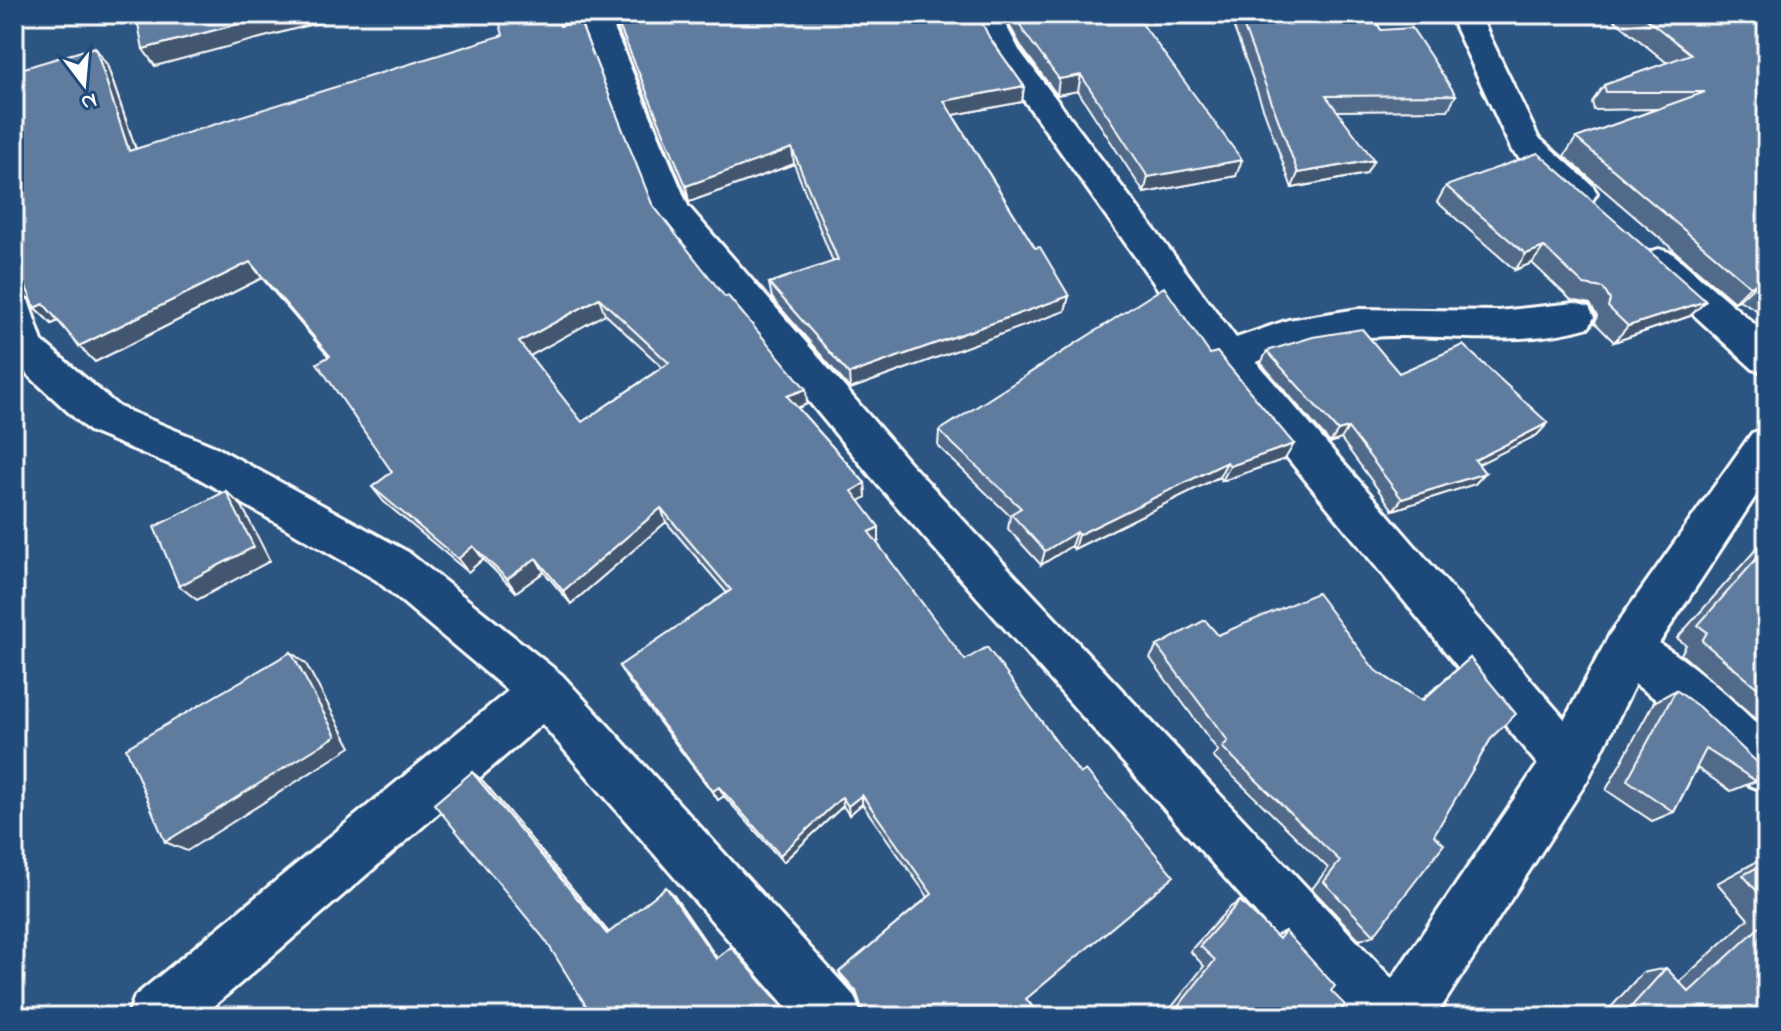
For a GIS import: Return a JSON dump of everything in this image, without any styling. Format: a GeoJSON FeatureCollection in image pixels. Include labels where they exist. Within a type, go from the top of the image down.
{"type":"FeatureCollection","features":[{"type":"Feature","properties":{"kind":"street"},"geometry":{"type":"LineString","coordinates":[[593,14],[672,211],[893,473],[1387,1017]]}},
{"type":"Feature","properties":{"kind":"street"},"geometry":{"type":"LineString","coordinates":[[985,14],[1005,52],[1228,357],[1569,763]]}},
{"type":"Feature","properties":{"kind":"street"},"geometry":{"type":"LineString","coordinates":[[1464,14],[1524,143],[1605,215]]}},
{"type":"Feature","properties":{"kind":"street"},"geometry":{"type":"LineString","coordinates":[[1640,246],[1767,358]]}},
{"type":"Feature","properties":{"kind":"street"},"geometry":{"type":"LineString","coordinates":[[14,310],[24,348],[104,419],[201,459],[392,566],[545,691],[833,1017]]}},
{"type":"Feature","properties":{"kind":"street"},"geometry":{"type":"LineString","coordinates":[[1228,357],[1288,335],[1358,323],[1498,325],[1575,317]]}},
{"type":"Feature","properties":{"kind":"street"},"geometry":{"type":"LineString","coordinates":[[1401,1017],[1569,763],[1627,650],[1767,445]]}},
{"type":"Feature","properties":{"kind":"street"},"geometry":{"type":"LineString","coordinates":[[1627,650],[1696,700],[1767,767]]}},
{"type":"Feature","properties":{"kind":"street"},"geometry":{"type":"LineString","coordinates":[[156,1017],[545,691]]}},
{"type":"Feature","properties":{"kind":"building"},"geometry":{"type":"Polygon","coordinates":[[[136,14],[276,14],[143,49],[136,14]]]}},
{"type":"Feature","properties":{"kind":"building"},"geometry":{"type":"Polygon","coordinates":[[[497,14],[557,14],[560,26],[580,22],[652,204],[725,297],[728,296],[806,389],[787,396],[865,483],[852,491],[879,527],[869,532],[965,660],[987,647],[1080,774],[1086,770],[1174,876],[1026,999],[1041,1017],[792,1017],[864,1015],[856,991],[839,972],[932,894],[862,795],[848,806],[842,797],[780,855],[719,787],[713,791],[619,666],[731,590],[661,508],[563,591],[536,558],[507,579],[473,546],[458,559],[372,487],[392,472],[317,363],[330,356],[250,262],[79,346],[44,304],[35,308],[16,264],[22,261],[14,227],[14,71],[95,47],[129,151],[503,35],[497,14]],[[599,298],[519,342],[582,422],[669,363],[599,298]]]}},
{"type":"Feature","properties":{"kind":"building"},"geometry":{"type":"Polygon","coordinates":[[[978,14],[989,37],[1024,86],[944,101],[1035,248],[1040,247],[1069,296],[849,374],[769,283],[838,260],[792,148],[686,186],[615,16],[978,14]]]}},
{"type":"Feature","properties":{"kind":"building"},"geometry":{"type":"Polygon","coordinates":[[[1014,14],[1135,14],[1242,160],[1148,177],[1081,75],[1059,79],[1014,14]]]}},
{"type":"Feature","properties":{"kind":"building"},"geometry":{"type":"Polygon","coordinates":[[[1239,14],[1371,14],[1381,30],[1412,28],[1456,95],[1326,96],[1374,160],[1298,173],[1239,14]]]}},
{"type":"Feature","properties":{"kind":"building"},"geometry":{"type":"Polygon","coordinates":[[[1640,14],[1767,14],[1767,290],[1756,284],[1750,286],[1576,138],[1705,92],[1606,92],[1604,85],[1691,54],[1640,14]]]}},
{"type":"Feature","properties":{"kind":"building"},"geometry":{"type":"Polygon","coordinates":[[[1538,153],[1706,301],[1628,326],[1608,307],[1610,300],[1603,288],[1584,285],[1544,247],[1526,254],[1446,186],[1538,153]]]}},
{"type":"Feature","properties":{"kind":"building"},"geometry":{"type":"Polygon","coordinates":[[[1164,287],[1210,354],[1217,352],[1294,444],[1230,466],[1227,462],[1078,535],[1076,532],[1045,551],[1011,514],[1021,508],[939,431],[1164,287]]]}},
{"type":"Feature","properties":{"kind":"building"},"geometry":{"type":"Polygon","coordinates":[[[1362,329],[1399,373],[1463,345],[1548,423],[1475,460],[1485,473],[1402,499],[1348,428],[1338,431],[1267,351],[1313,337],[1362,329]]]}},
{"type":"Feature","properties":{"kind":"building"},"geometry":{"type":"Polygon","coordinates":[[[226,491],[254,547],[179,586],[154,527],[226,491]]]}},
{"type":"Feature","properties":{"kind":"building"},"geometry":{"type":"Polygon","coordinates":[[[1767,547],[1767,696],[1702,641],[1707,632],[1698,625],[1767,547]]]}},
{"type":"Feature","properties":{"kind":"building"},"geometry":{"type":"Polygon","coordinates":[[[1317,593],[1375,670],[1422,701],[1470,658],[1516,714],[1492,737],[1434,835],[1444,844],[1374,935],[1324,882],[1340,861],[1222,747],[1228,741],[1157,646],[1205,620],[1218,635],[1317,593]]]}},
{"type":"Feature","properties":{"kind":"building"},"geometry":{"type":"Polygon","coordinates":[[[291,652],[336,736],[165,842],[126,748],[291,652]]]}},
{"type":"Feature","properties":{"kind":"building"},"geometry":{"type":"Polygon","coordinates":[[[1676,690],[1699,707],[1762,767],[1756,781],[1706,749],[1674,812],[1627,780],[1676,690]]]}},
{"type":"Feature","properties":{"kind":"building"},"geometry":{"type":"Polygon","coordinates":[[[472,772],[607,934],[666,887],[716,959],[731,947],[792,1017],[593,1017],[546,941],[434,804],[472,772]]]}},
{"type":"Feature","properties":{"kind":"building"},"geometry":{"type":"Polygon","coordinates":[[[1767,862],[1767,903],[1743,875],[1767,862]]]}},
{"type":"Feature","properties":{"kind":"building"},"geometry":{"type":"Polygon","coordinates":[[[1240,901],[1279,939],[1285,931],[1335,986],[1331,991],[1345,1005],[1336,1017],[1170,1017],[1215,960],[1200,946],[1240,901]]]}},
{"type":"Feature","properties":{"kind":"building"},"geometry":{"type":"Polygon","coordinates":[[[1767,920],[1767,1008],[1758,1017],[1622,1017],[1666,968],[1689,992],[1767,920]]]}}]}
